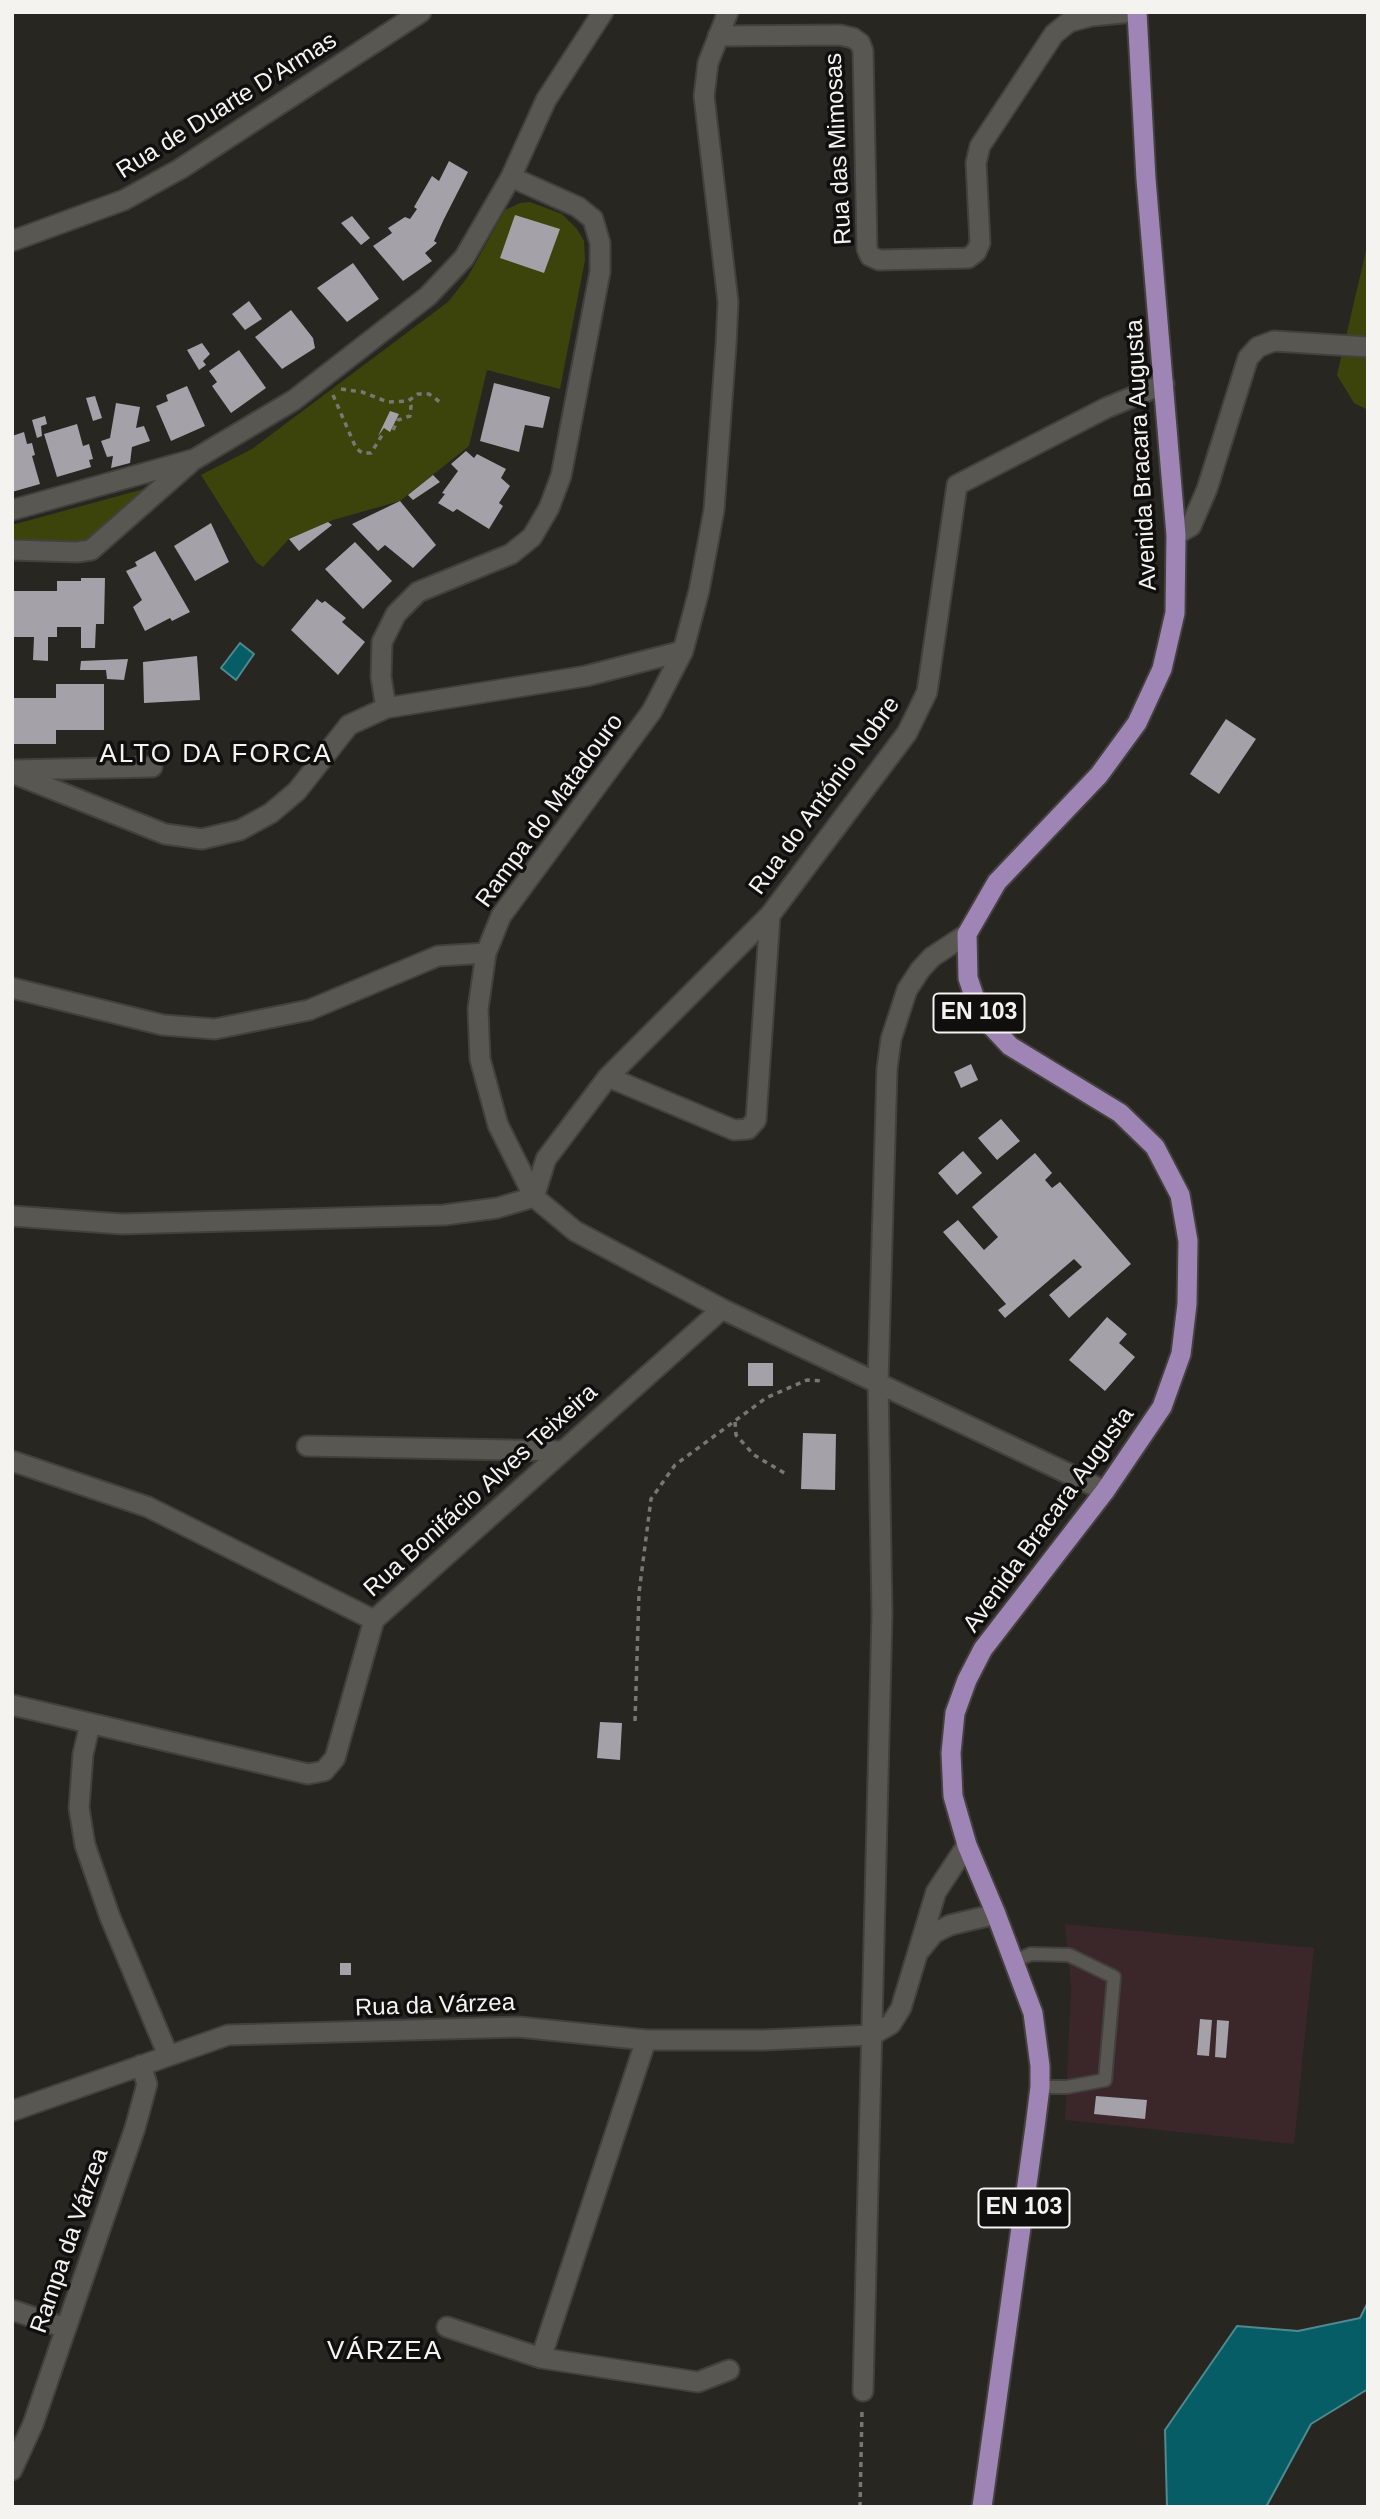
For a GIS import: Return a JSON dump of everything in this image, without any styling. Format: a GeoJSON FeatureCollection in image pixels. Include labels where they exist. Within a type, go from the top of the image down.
{"type":"FeatureCollection","features":[{"type":"Feature","properties":{"kind":"main road","name":"Avenida Bracara Augusta"},"geometry":{"type":"LineString","coordinates":[[996,1914],[967,1845],[953,1796],[951,1753],[955,1713],[967,1680],[983,1649],[1105,1491],[1162,1407],[1181,1354],[1187,1304],[1188,1241],[1180,1195],[1155,1147],[1119,1113],[1010,1046],[980,1014],[968,978],[967,934],[996,882],[1099,775],[1137,723],[1162,669],[1175,613],[1176,535],[1135,12]]}},
{"type":"Feature","properties":{"kind":"main road","name":"EN 103"},"geometry":{"type":"LineString","coordinates":[[982,2507],[1040,2087],[1033,2013],[996,1914]]}},
{"type":"Feature","properties":{"kind":"street","name":"Rua de Duarte D'Armas"},"geometry":{"type":"LineString","coordinates":[[12,241],[124,200],[169,175],[421,12]]}},
{"type":"Feature","properties":{"kind":"street"},"geometry":{"type":"LineString","coordinates":[[12,550],[91,550],[195,459],[294,400],[428,296],[464,258],[511,177],[546,100],[603,12]]}},
{"type":"Feature","properties":{"kind":"street","name":"Rampa do Matadouro"},"geometry":{"type":"LineString","coordinates":[[728,12],[708,63],[704,96],[728,302],[714,510],[699,591],[682,651],[652,711],[501,916],[486,953],[478,1009],[480,1059],[498,1125],[534,1197],[575,1231],[722,1309],[1105,1491]]}},
{"type":"Feature","properties":{"kind":"street","name":"Rua das Mimosas"},"geometry":{"type":"LineString","coordinates":[[718,36],[840,35],[860,43],[863,51],[867,249],[870,256],[880,260],[968,258],[976,252],[980,243],[976,163],[980,146],[1039,56],[1054,34],[1069,22],[1091,16],[1135,12]]}},
{"type":"Feature","properties":{"kind":"street"},"geometry":{"type":"LineString","coordinates":[[386,708],[381,677],[382,642],[396,614],[418,592],[511,554],[532,537],[549,508],[561,476],[600,272],[600,243],[593,219],[578,207],[511,177]]}},
{"type":"Feature","properties":{"kind":"street"},"geometry":{"type":"LineString","coordinates":[[1176,535],[1191,526],[1207,489],[1248,358],[1258,347],[1274,341],[1368,347]]}},
{"type":"Feature","properties":{"kind":"street","name":"Rua do António Nobre"},"geometry":{"type":"LineString","coordinates":[[534,1197],[546,1159],[608,1077],[770,915],[906,733],[927,692],[957,485],[1106,408],[1164,384]]}},
{"type":"Feature","properties":{"kind":"street"},"geometry":{"type":"LineString","coordinates":[[12,510],[195,459]]}},
{"type":"Feature","properties":{"kind":"street"},"geometry":{"type":"LineString","coordinates":[[12,771],[165,834],[202,839],[240,830],[271,813],[297,790],[349,725],[386,708],[586,676],[682,651]]}},
{"type":"Feature","properties":{"kind":"street"},"geometry":{"type":"LineString","coordinates":[[12,771],[152,767]]}},
{"type":"Feature","properties":{"kind":"street"},"geometry":{"type":"LineString","coordinates":[[608,1077],[734,1130],[748,1129],[756,1120],[770,915]]}},
{"type":"Feature","properties":{"kind":"street"},"geometry":{"type":"LineString","coordinates":[[863,2391],[882,1614],[878,1382],[885,1096],[891,1038],[907,989],[920,970],[940,951],[967,934]]}},
{"type":"Feature","properties":{"kind":"street"},"geometry":{"type":"LineString","coordinates":[[12,988],[163,1026],[215,1029],[309,1010],[438,956],[486,953]]}},
{"type":"Feature","properties":{"kind":"street"},"geometry":{"type":"LineString","coordinates":[[12,1216],[122,1224],[375,1218],[444,1215],[497,1208],[534,1197]]}},
{"type":"Feature","properties":{"kind":"street","name":"Rua Bonifácio Alves Teixeira"},"geometry":{"type":"LineString","coordinates":[[90,1724],[308,1774],[324,1771],[335,1758],[374,1620],[722,1309]]}},
{"type":"Feature","properties":{"kind":"street"},"geometry":{"type":"LineString","coordinates":[[307,1446],[562,1451]]}},
{"type":"Feature","properties":{"kind":"street"},"geometry":{"type":"LineString","coordinates":[[12,1461],[148,1507],[374,1620]]}},
{"type":"Feature","properties":{"kind":"street"},"geometry":{"type":"LineString","coordinates":[[12,1705],[90,1724],[83,1754],[79,1808],[85,1845],[110,1917],[168,2055]]}},
{"type":"Feature","properties":{"kind":"street"},"geometry":{"type":"LineString","coordinates":[[872,2035],[891,2024],[901,2008],[936,1892],[967,1845]]}},
{"type":"Feature","properties":{"kind":"street"},"geometry":{"type":"LineString","coordinates":[[918,1952],[934,1933],[950,1925],[996,1914]]}},
{"type":"Feature","properties":{"kind":"street","name":"Rua da Várzea"},"geometry":{"type":"LineString","coordinates":[[12,2111],[228,2035],[519,2027],[646,2040],[764,2040],[872,2035]]}},
{"type":"Feature","properties":{"kind":"street"},"geometry":{"type":"LineString","coordinates":[[541,2358],[646,2040]]}},
{"type":"Feature","properties":{"kind":"street","name":"Rampa da Várzea"},"geometry":{"type":"LineString","coordinates":[[12,2470],[33,2424],[135,2128],[147,2084],[141,2065]]}},
{"type":"Feature","properties":{"kind":"street"},"geometry":{"type":"LineString","coordinates":[[12,2310],[65,2328]]}},
{"type":"Feature","properties":{"kind":"street"},"geometry":{"type":"LineString","coordinates":[[447,2327],[541,2358],[698,2382],[729,2370]]}},
{"type":"Feature","properties":{"kind":"lane"},"geometry":{"type":"LineString","coordinates":[[1014,1961],[1031,1954],[1069,1955],[1114,1976],[1105,2080],[1067,2087],[1040,2087]]}},
{"type":"Feature","properties":{"kind":"path"},"geometry":{"type":"LineString","coordinates":[[384,432],[371,453],[362,453],[356,448],[334,398],[332,387],[362,392],[388,402],[408,401],[414,395],[422,394],[434,396],[440,402]]}},
{"type":"Feature","properties":{"kind":"path"},"geometry":{"type":"LineString","coordinates":[[393,430],[398,420],[410,416],[411,406],[408,401]]}},
{"type":"Feature","properties":{"kind":"path"},"geometry":{"type":"LineString","coordinates":[[635,1721],[639,1593],[651,1499],[676,1465],[765,1398],[807,1380],[831,1381]]}},
{"type":"Feature","properties":{"kind":"path"},"geometry":{"type":"LineString","coordinates":[[734,1422],[736,1435],[754,1455],[786,1474]]}},
{"type":"Feature","properties":{"kind":"path"},"geometry":{"type":"LineString","coordinates":[[860,2507],[863,2391]]}},
{"type":"Feature","properties":{"kind":"shaded area"},"geometry":{"type":"Polygon","coordinates":[[[1065,1924],[1314,1948],[1294,2144],[1065,2120],[1071,1987],[1065,1924]]]}},
{"type":"Feature","properties":{"kind":"green space"},"geometry":{"type":"Polygon","coordinates":[[[530,202],[562,214],[577,229],[584,241],[585,260],[560,389],[487,370],[469,446],[400,501],[333,520],[289,539],[263,567],[256,562],[201,475],[252,449],[448,302],[467,278],[505,210],[530,202]]]}},
{"type":"Feature","properties":{"kind":"green space"},"geometry":{"type":"Polygon","coordinates":[[[1368,242],[1368,410],[1354,403],[1337,375],[1368,242]]]}},
{"type":"Feature","properties":{"kind":"green space"},"geometry":{"type":"Polygon","coordinates":[[[155,486],[89,539],[81,542],[12,542],[12,525],[155,486]]]}},
{"type":"Feature","properties":{"kind":"water"},"geometry":{"type":"Polygon","coordinates":[[[240,643],[254,654],[236,680],[221,668],[240,643]]]}},
{"type":"Feature","properties":{"kind":"water"},"geometry":{"type":"Polygon","coordinates":[[[1368,2302],[1368,2389],[1311,2424],[1266,2507],[1167,2507],[1165,2430],[1237,2326],[1298,2331],[1360,2318],[1368,2302]]]}},
{"type":"Feature","properties":{"kind":"building"},"geometry":{"type":"Polygon","coordinates":[[[449,161],[468,172],[434,241],[437,243],[425,253],[432,261],[403,281],[373,246],[392,233],[388,228],[405,217],[410,219],[432,176],[439,181],[449,161]]]}},
{"type":"Feature","properties":{"kind":"building"},"geometry":{"type":"Polygon","coordinates":[[[515,215],[560,229],[544,273],[500,258],[515,215]]]}},
{"type":"Feature","properties":{"kind":"building"},"geometry":{"type":"Polygon","coordinates":[[[352,216],[370,238],[361,245],[341,223],[352,216]]]}},
{"type":"Feature","properties":{"kind":"building"},"geometry":{"type":"Polygon","coordinates":[[[353,263],[379,299],[347,322],[317,288],[353,263]]]}},
{"type":"Feature","properties":{"kind":"building"},"geometry":{"type":"Polygon","coordinates":[[[249,301],[262,319],[245,330],[232,314],[249,301]]]}},
{"type":"Feature","properties":{"kind":"building"},"geometry":{"type":"Polygon","coordinates":[[[291,310],[313,338],[315,348],[282,369],[255,337],[291,310]]]}},
{"type":"Feature","properties":{"kind":"building"},"geometry":{"type":"Polygon","coordinates":[[[202,343],[210,354],[203,361],[206,365],[199,370],[187,350],[202,343]]]}},
{"type":"Feature","properties":{"kind":"building"},"geometry":{"type":"Polygon","coordinates":[[[239,350],[266,388],[231,413],[212,386],[217,382],[209,371],[239,350]]]}},
{"type":"Feature","properties":{"kind":"building"},"geometry":{"type":"Polygon","coordinates":[[[494,383],[550,397],[543,428],[525,425],[519,452],[480,441],[494,383]]]}},
{"type":"Feature","properties":{"kind":"building"},"geometry":{"type":"Polygon","coordinates":[[[187,386],[205,426],[171,441],[156,406],[168,401],[166,395],[187,386]]]}},
{"type":"Feature","properties":{"kind":"building"},"geometry":{"type":"Polygon","coordinates":[[[95,396],[102,418],[93,421],[86,398],[95,396]]]}},
{"type":"Feature","properties":{"kind":"building"},"geometry":{"type":"Polygon","coordinates":[[[116,403],[140,407],[136,428],[144,426],[150,441],[132,447],[130,463],[111,468],[113,456],[107,457],[101,441],[110,438],[116,403]]]}},
{"type":"Feature","properties":{"kind":"building"},"geometry":{"type":"Polygon","coordinates":[[[390,411],[399,414],[390,432],[384,428],[378,436],[390,411]]]}},
{"type":"Feature","properties":{"kind":"building"},"geometry":{"type":"Polygon","coordinates":[[[45,416],[47,424],[41,426],[42,436],[37,438],[32,420],[45,416]]]}},
{"type":"Feature","properties":{"kind":"building"},"geometry":{"type":"Polygon","coordinates":[[[77,424],[83,446],[89,444],[93,459],[89,460],[91,467],[57,477],[44,434],[77,424]]]}},
{"type":"Feature","properties":{"kind":"building"},"geometry":{"type":"Polygon","coordinates":[[[24,432],[27,444],[32,443],[35,455],[32,456],[40,484],[12,492],[12,436],[24,432]]]}},
{"type":"Feature","properties":{"kind":"building"},"geometry":{"type":"Polygon","coordinates":[[[466,451],[474,458],[477,454],[506,469],[501,478],[510,486],[499,503],[503,506],[489,529],[457,509],[453,512],[438,503],[458,471],[451,464],[466,451]]]}},
{"type":"Feature","properties":{"kind":"building"},"geometry":{"type":"Polygon","coordinates":[[[433,475],[440,482],[413,500],[408,495],[433,475]]]}},
{"type":"Feature","properties":{"kind":"building"},"geometry":{"type":"Polygon","coordinates":[[[400,501],[436,545],[413,568],[385,545],[378,551],[352,524],[400,501]]]}},
{"type":"Feature","properties":{"kind":"building"},"geometry":{"type":"Polygon","coordinates":[[[328,522],[332,525],[299,551],[289,539],[328,522]]]}},
{"type":"Feature","properties":{"kind":"building"},"geometry":{"type":"Polygon","coordinates":[[[211,523],[229,562],[195,581],[174,546],[211,523]]]}},
{"type":"Feature","properties":{"kind":"building"},"geometry":{"type":"Polygon","coordinates":[[[355,542],[392,581],[363,609],[325,569],[355,542]]]}},
{"type":"Feature","properties":{"kind":"building"},"geometry":{"type":"Polygon","coordinates":[[[155,551],[190,612],[172,621],[170,618],[145,631],[133,607],[142,600],[126,571],[137,566],[135,562],[155,551]]]}},
{"type":"Feature","properties":{"kind":"building"},"geometry":{"type":"Polygon","coordinates":[[[81,578],[105,578],[104,624],[96,624],[95,648],[81,648],[81,627],[57,627],[57,637],[48,637],[48,661],[33,660],[34,637],[12,637],[12,591],[57,591],[57,581],[81,581],[81,578]]]}},
{"type":"Feature","properties":{"kind":"building"},"geometry":{"type":"Polygon","coordinates":[[[317,599],[322,603],[325,601],[346,618],[342,622],[365,642],[338,675],[291,630],[317,599]]]}},
{"type":"Feature","properties":{"kind":"building"},"geometry":{"type":"Polygon","coordinates":[[[197,656],[200,700],[144,703],[143,662],[197,656]]]}},
{"type":"Feature","properties":{"kind":"building"},"geometry":{"type":"Polygon","coordinates":[[[128,659],[124,680],[107,679],[106,670],[80,670],[81,661],[128,659]]]}},
{"type":"Feature","properties":{"kind":"building"},"geometry":{"type":"Polygon","coordinates":[[[56,684],[104,684],[104,730],[56,730],[56,744],[12,744],[12,698],[56,698],[56,684]]]}},
{"type":"Feature","properties":{"kind":"building"},"geometry":{"type":"Polygon","coordinates":[[[1226,719],[1256,739],[1219,794],[1190,774],[1226,719]]]}},
{"type":"Feature","properties":{"kind":"building"},"geometry":{"type":"Polygon","coordinates":[[[971,1064],[978,1080],[961,1088],[954,1072],[971,1064]]]}},
{"type":"Feature","properties":{"kind":"building"},"geometry":{"type":"Polygon","coordinates":[[[1001,1119],[1020,1141],[997,1160],[978,1138],[1001,1119]]]}},
{"type":"Feature","properties":{"kind":"building"},"geometry":{"type":"Polygon","coordinates":[[[963,1151],[982,1173],[957,1195],[938,1173],[963,1151]]]}},
{"type":"Feature","properties":{"kind":"building"},"geometry":{"type":"Polygon","coordinates":[[[1035,1153],[1052,1173],[1045,1180],[1052,1188],[1060,1182],[1131,1264],[1069,1318],[1049,1295],[1082,1267],[1074,1259],[1005,1318],[998,1310],[1006,1304],[943,1232],[958,1220],[984,1250],[998,1237],[972,1207],[1035,1153]]]}},
{"type":"Feature","properties":{"kind":"building"},"geometry":{"type":"Polygon","coordinates":[[[1107,1317],[1127,1334],[1119,1343],[1135,1357],[1105,1391],[1069,1360],[1107,1317]]]}},
{"type":"Feature","properties":{"kind":"building"},"geometry":{"type":"Polygon","coordinates":[[[748,1363],[773,1363],[773,1386],[748,1386],[748,1363]]]}},
{"type":"Feature","properties":{"kind":"building"},"geometry":{"type":"Polygon","coordinates":[[[803,1433],[836,1434],[835,1490],[801,1489],[803,1433]]]}},
{"type":"Feature","properties":{"kind":"building"},"geometry":{"type":"Polygon","coordinates":[[[600,1722],[622,1723],[620,1760],[597,1758],[600,1722]]]}},
{"type":"Feature","properties":{"kind":"building"},"geometry":{"type":"Polygon","coordinates":[[[340,1963],[351,1963],[351,1975],[340,1975],[340,1963]]]}},
{"type":"Feature","properties":{"kind":"building"},"geometry":{"type":"Polygon","coordinates":[[[1200,2019],[1212,2020],[1209,2056],[1197,2055],[1200,2019]]]}},
{"type":"Feature","properties":{"kind":"building"},"geometry":{"type":"Polygon","coordinates":[[[1217,2020],[1229,2021],[1226,2058],[1215,2057],[1217,2020]]]}},
{"type":"Feature","properties":{"kind":"building"},"geometry":{"type":"Polygon","coordinates":[[[1096,2096],[1147,2100],[1145,2119],[1094,2114],[1096,2096]]]}},
{"type":"Feature","properties":{"kind":"district","name":"ALTO DA FORCA"},"geometry":{"type":"Point","coordinates":[216,755]}},
{"type":"Feature","properties":{"kind":"district","name":"VÁRZEA"},"geometry":{"type":"Point","coordinates":[385,2352]}}]}
